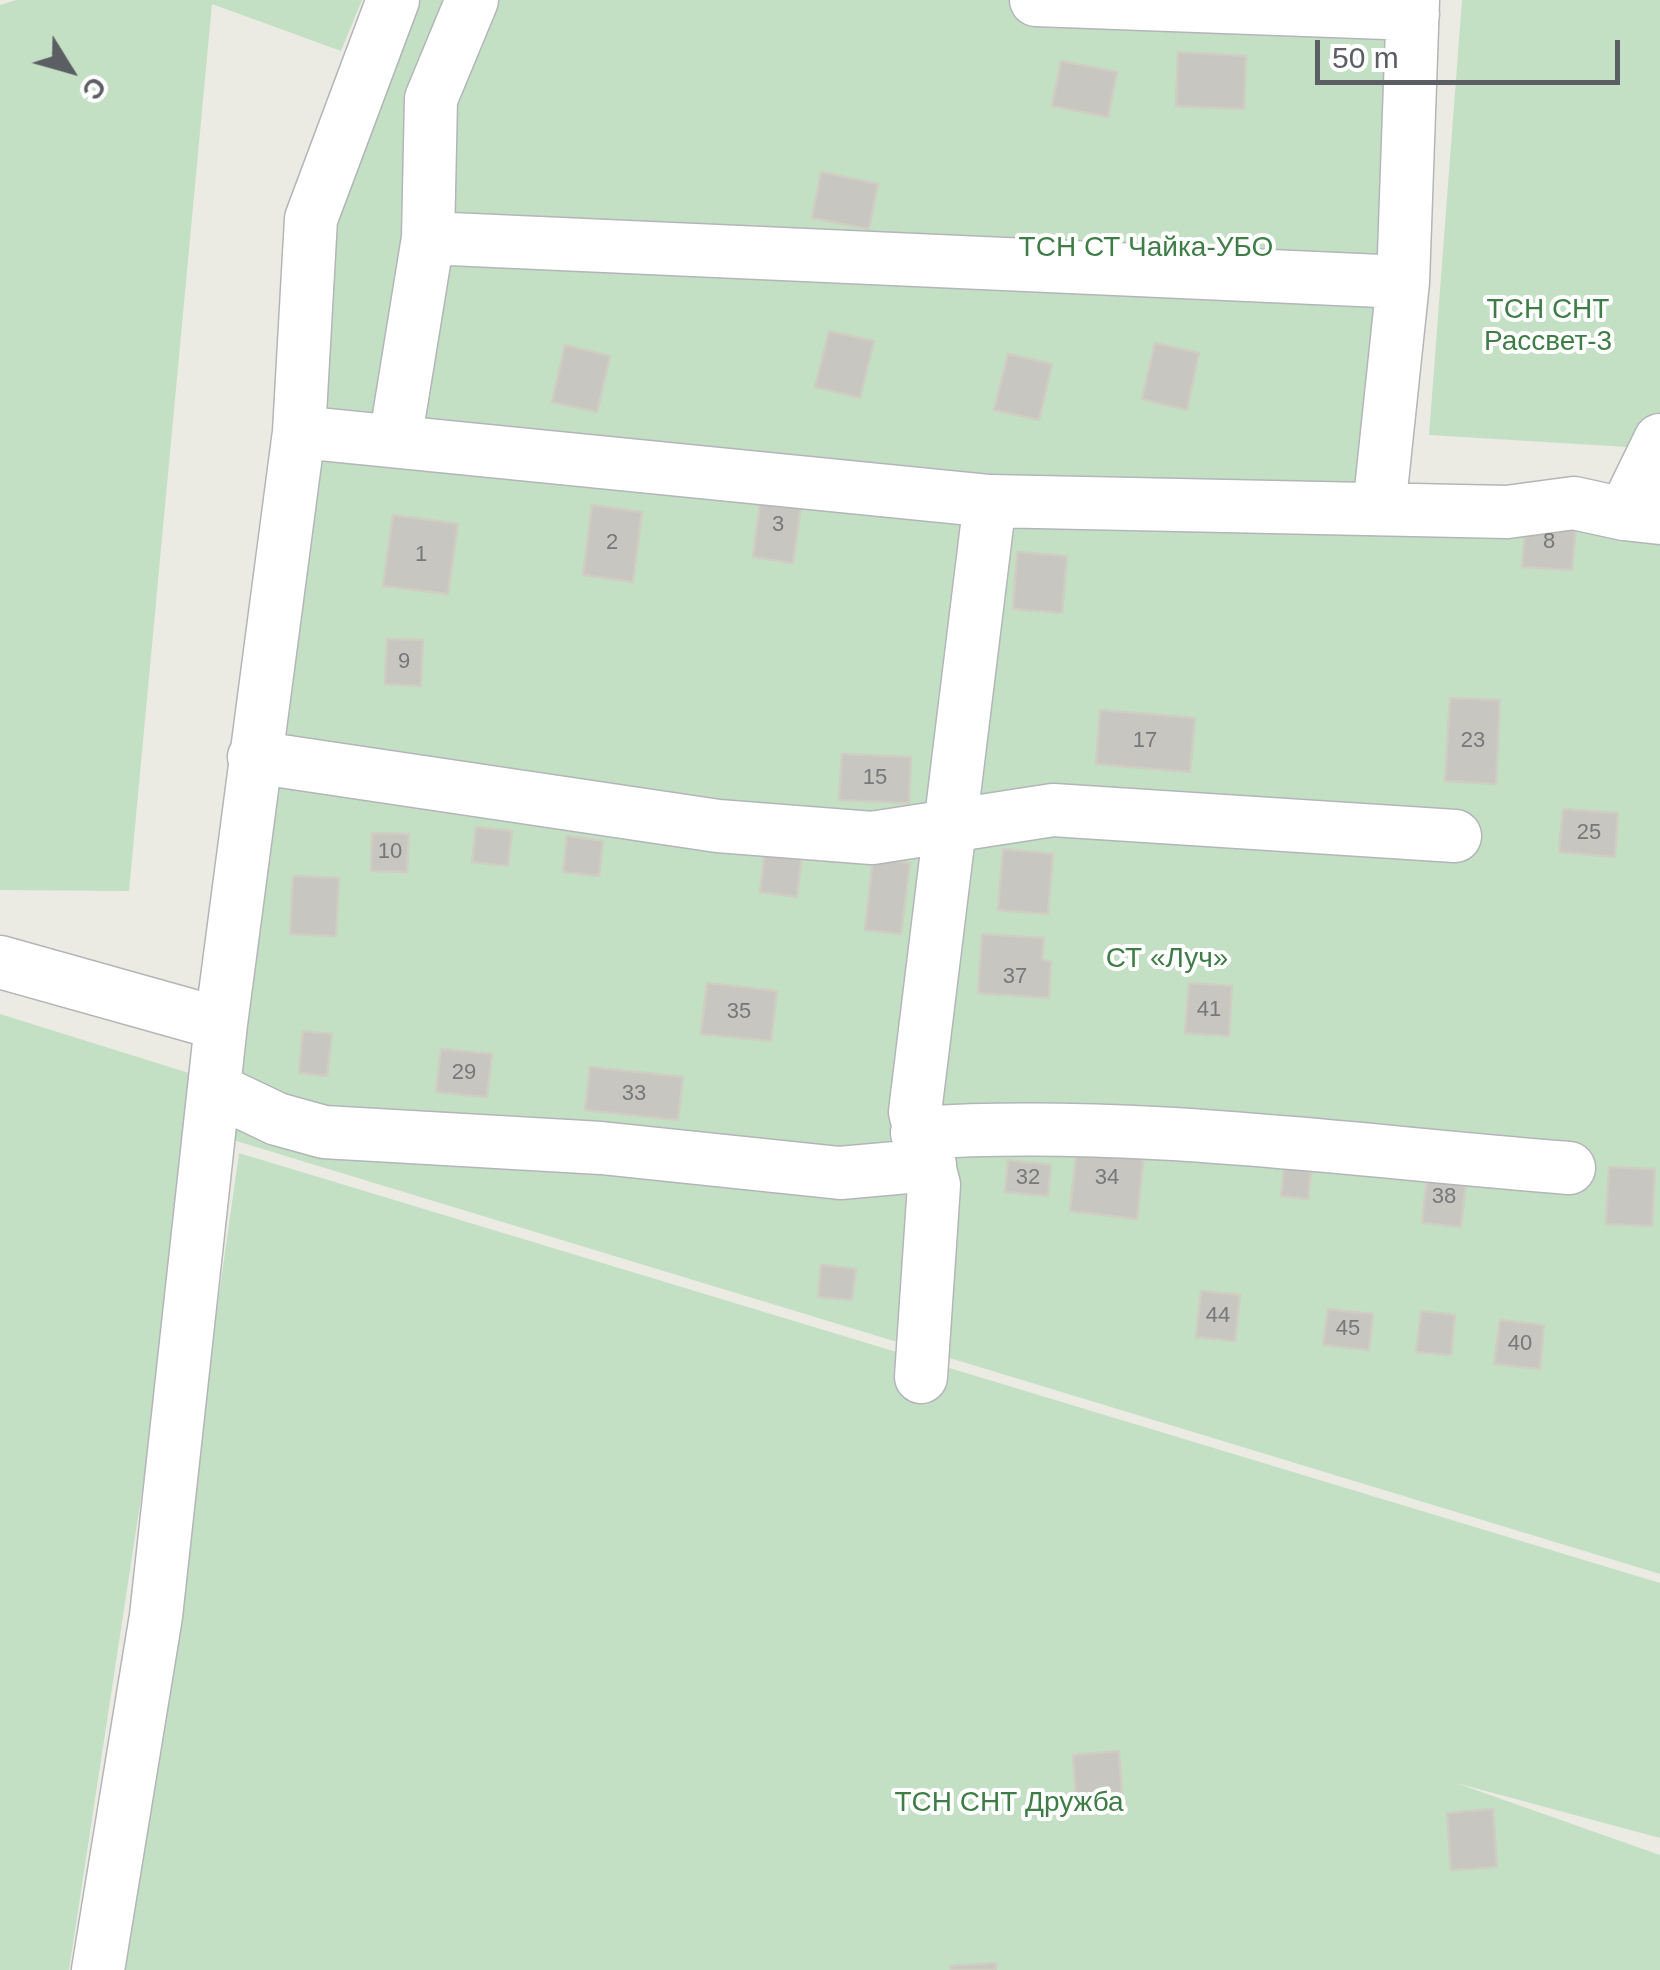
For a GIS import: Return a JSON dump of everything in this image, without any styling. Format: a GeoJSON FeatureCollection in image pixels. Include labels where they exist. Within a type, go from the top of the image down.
{"type":"FeatureCollection","features":[{"type":"Feature","properties":{"kind":"street"},"geometry":{"type":"LineString","coordinates":[[98,1970],[156,1616],[221,1024],[299,432],[311,219],[393,0]]}},
{"type":"Feature","properties":{"kind":"street"},"geometry":{"type":"LineString","coordinates":[[395,441],[428,238],[431,99],[472,0]]}},
{"type":"Feature","properties":{"kind":"street"},"geometry":{"type":"LineString","coordinates":[[1036,0],[1413,7],[1403,282],[1378,509]]}},
{"type":"Feature","properties":{"kind":"street"},"geometry":{"type":"LineString","coordinates":[[428,238],[1403,282]]}},
{"type":"Feature","properties":{"kind":"street"},"geometry":{"type":"LineString","coordinates":[[299,432],[990,502],[1507,512],[1574,503],[1642,516],[1660,440]]}},
{"type":"Feature","properties":{"kind":"street"},"geometry":{"type":"LineString","coordinates":[[920,1377],[934,1185],[915,1112],[990,502]]}},
{"type":"Feature","properties":{"kind":"street"},"geometry":{"type":"LineString","coordinates":[[254,757],[718,826],[872,838],[1054,810],[1455,836]]}},
{"type":"Feature","properties":{"kind":"street"},"geometry":{"type":"LineString","coordinates":[[0,962],[221,1024]]}},
{"type":"Feature","properties":{"kind":"street"},"geometry":{"type":"LineString","coordinates":[[214,1089],[277,1119],[324,1132],[601,1148],[840,1174],[988,1129],[1122,1133],[1569,1168]]}},
{"type":"Feature","properties":{"kind":"green space"},"geometry":{"type":"Polygon","coordinates":[[[16,0],[362,0],[341,51],[212,4],[129,891],[0,890],[0,5],[16,0]]]}},
{"type":"Feature","properties":{"kind":"green space","name":"ТСН СТ Чайка-УБО"},"geometry":{"type":"Polygon","coordinates":[[[368,0],[1410,0],[1377,516],[279,424],[368,0]]]}},
{"type":"Feature","properties":{"kind":"green space","name":"ТСН СНТ Рассвет-3"},"geometry":{"type":"Polygon","coordinates":[[[1462,0],[1660,0],[1660,449],[1429,435],[1462,0]]]}},
{"type":"Feature","properties":{"kind":"green space","name":"СТ «Луч»"},"geometry":{"type":"Polygon","coordinates":[[[317,449],[1660,523],[1660,1574],[223,1137],[317,449]]]}},
{"type":"Feature","properties":{"kind":"green space"},"geometry":{"type":"Polygon","coordinates":[[[0,1014],[205,1078],[69,1970],[0,1970],[0,1014]]]}},
{"type":"Feature","properties":{"kind":"green space","name":"ТСН СНТ Дружба"},"geometry":{"type":"Polygon","coordinates":[[[239,1153],[1660,1583],[1660,1838],[1456,1783],[1660,1855],[1660,1970],[124,1970],[239,1153]]]}},
{"type":"Feature","properties":{"kind":"building"},"geometry":{"type":"Polygon","coordinates":[[[1178,52],[1246,56],[1244,109],[1176,106],[1178,52]]]}},
{"type":"Feature","properties":{"kind":"building"},"geometry":{"type":"Polygon","coordinates":[[[1061,61],[1117,72],[1108,117],[1052,106],[1061,61]]]}},
{"type":"Feature","properties":{"kind":"building"},"geometry":{"type":"Polygon","coordinates":[[[821,172],[878,184],[869,229],[812,218],[821,172]]]}},
{"type":"Feature","properties":{"kind":"building"},"geometry":{"type":"Polygon","coordinates":[[[829,331],[874,341],[860,398],[815,387],[829,331]]]}},
{"type":"Feature","properties":{"kind":"building"},"geometry":{"type":"Polygon","coordinates":[[[1155,343],[1199,353],[1187,410],[1142,399],[1155,343]]]}},
{"type":"Feature","properties":{"kind":"building"},"geometry":{"type":"Polygon","coordinates":[[[565,345],[610,356],[597,412],[552,402],[565,345]]]}},
{"type":"Feature","properties":{"kind":"building"},"geometry":{"type":"Polygon","coordinates":[[[1008,354],[1052,364],[1039,420],[994,410],[1008,354]]]}},
{"type":"Feature","properties":{"kind":"building"},"geometry":{"type":"Polygon","coordinates":[[[762,488],[803,493],[793,563],[753,557],[762,488]]]}},
{"type":"Feature","properties":{"kind":"building"},"geometry":{"type":"Polygon","coordinates":[[[592,505],[642,512],[633,582],[583,575],[592,505]]]}},
{"type":"Feature","properties":{"kind":"building"},"geometry":{"type":"Polygon","coordinates":[[[1526,514],[1577,518],[1572,570],[1522,567],[1526,514]]]}},
{"type":"Feature","properties":{"kind":"building"},"geometry":{"type":"Polygon","coordinates":[[[393,515],[458,524],[448,594],[383,586],[393,515]]]}},
{"type":"Feature","properties":{"kind":"building"},"geometry":{"type":"Polygon","coordinates":[[[1017,552],[1067,556],[1062,613],[1013,609],[1017,552]]]}},
{"type":"Feature","properties":{"kind":"building"},"geometry":{"type":"Polygon","coordinates":[[[387,639],[423,640],[421,686],[385,684],[387,639]]]}},
{"type":"Feature","properties":{"kind":"building"},"geometry":{"type":"Polygon","coordinates":[[[1450,698],[1500,700],[1496,784],[1445,781],[1450,698]]]}},
{"type":"Feature","properties":{"kind":"building"},"geometry":{"type":"Polygon","coordinates":[[[1100,710],[1195,718],[1190,772],[1096,764],[1100,710]]]}},
{"type":"Feature","properties":{"kind":"building"},"geometry":{"type":"Polygon","coordinates":[[[842,754],[911,757],[909,803],[839,800],[842,754]]]}},
{"type":"Feature","properties":{"kind":"building"},"geometry":{"type":"Polygon","coordinates":[[[1563,809],[1618,813],[1615,857],[1559,852],[1563,809]]]}},
{"type":"Feature","properties":{"kind":"building"},"geometry":{"type":"Polygon","coordinates":[[[476,827],[512,831],[508,866],[472,862],[476,827]]]}},
{"type":"Feature","properties":{"kind":"building"},"geometry":{"type":"Polygon","coordinates":[[[372,833],[409,834],[407,872],[371,871],[372,833]]]}},
{"type":"Feature","properties":{"kind":"building"},"geometry":{"type":"Polygon","coordinates":[[[567,836],[603,841],[599,876],[563,872],[567,836]]]}},
{"type":"Feature","properties":{"kind":"building"},"geometry":{"type":"Polygon","coordinates":[[[766,842],[803,846],[797,897],[760,892],[766,842]]]}},
{"type":"Feature","properties":{"kind":"building"},"geometry":{"type":"Polygon","coordinates":[[[1003,849],[1053,854],[1048,914],[998,910],[1003,849]]]}},
{"type":"Feature","properties":{"kind":"building"},"geometry":{"type":"Polygon","coordinates":[[[873,858],[910,863],[901,934],[865,930],[873,858]]]}},
{"type":"Feature","properties":{"kind":"building"},"geometry":{"type":"Polygon","coordinates":[[[293,876],[339,878],[336,936],[290,934],[293,876]]]}},
{"type":"Feature","properties":{"kind":"building"},"geometry":{"type":"Polygon","coordinates":[[[982,934],[1044,938],[1042,960],[1051,961],[1049,998],[978,993],[982,934]]]}},
{"type":"Feature","properties":{"kind":"building"},"geometry":{"type":"Polygon","coordinates":[[[707,983],[777,991],[771,1041],[701,1034],[707,983]]]}},
{"type":"Feature","properties":{"kind":"building"},"geometry":{"type":"Polygon","coordinates":[[[1189,983],[1232,986],[1229,1036],[1185,1033],[1189,983]]]}},
{"type":"Feature","properties":{"kind":"building"},"geometry":{"type":"Polygon","coordinates":[[[303,1031],[332,1034],[327,1076],[299,1073],[303,1031]]]}},
{"type":"Feature","properties":{"kind":"building"},"geometry":{"type":"Polygon","coordinates":[[[441,1049],[492,1054],[487,1097],[436,1092],[441,1049]]]}},
{"type":"Feature","properties":{"kind":"building"},"geometry":{"type":"Polygon","coordinates":[[[590,1067],[683,1077],[678,1120],[585,1110],[590,1067]]]}},
{"type":"Feature","properties":{"kind":"building"},"geometry":{"type":"Polygon","coordinates":[[[1078,1138],[1145,1145],[1137,1219],[1070,1211],[1078,1138]]]}},
{"type":"Feature","properties":{"kind":"building"},"geometry":{"type":"Polygon","coordinates":[[[1008,1160],[1051,1165],[1048,1196],[1005,1192],[1008,1160]]]}},
{"type":"Feature","properties":{"kind":"building"},"geometry":{"type":"Polygon","coordinates":[[[1284,1167],[1311,1170],[1308,1199],[1281,1196],[1284,1167]]]}},
{"type":"Feature","properties":{"kind":"building"},"geometry":{"type":"Polygon","coordinates":[[[1609,1167],[1655,1169],[1652,1226],[1606,1224],[1609,1167]]]}},
{"type":"Feature","properties":{"kind":"building"},"geometry":{"type":"Polygon","coordinates":[[[1428,1168],[1467,1172],[1461,1227],[1422,1223],[1428,1168]]]}},
{"type":"Feature","properties":{"kind":"building"},"geometry":{"type":"Polygon","coordinates":[[[821,1265],[856,1269],[852,1300],[818,1297],[821,1265]]]}},
{"type":"Feature","properties":{"kind":"building"},"geometry":{"type":"Polygon","coordinates":[[[1201,1291],[1240,1295],[1235,1341],[1196,1337],[1201,1291]]]}},
{"type":"Feature","properties":{"kind":"building"},"geometry":{"type":"Polygon","coordinates":[[[1328,1309],[1373,1314],[1369,1350],[1323,1345],[1328,1309]]]}},
{"type":"Feature","properties":{"kind":"building"},"geometry":{"type":"Polygon","coordinates":[[[1421,1311],[1455,1315],[1451,1355],[1416,1352],[1421,1311]]]}},
{"type":"Feature","properties":{"kind":"building"},"geometry":{"type":"Polygon","coordinates":[[[1500,1320],[1544,1325],[1540,1369],[1494,1364],[1500,1320]]]}},
{"type":"Feature","properties":{"kind":"building"},"geometry":{"type":"Polygon","coordinates":[[[1119,1751],[1123,1809],[1077,1812],[1073,1755],[1119,1751]]]}},
{"type":"Feature","properties":{"kind":"building"},"geometry":{"type":"Polygon","coordinates":[[[1493,1809],[1497,1867],[1451,1870],[1447,1813],[1493,1809]]]}},
{"type":"Feature","properties":{"kind":"building"},"geometry":{"type":"Polygon","coordinates":[[[996,1963],[996,1970],[951,1970],[950,1966],[996,1963]]]}}]}
